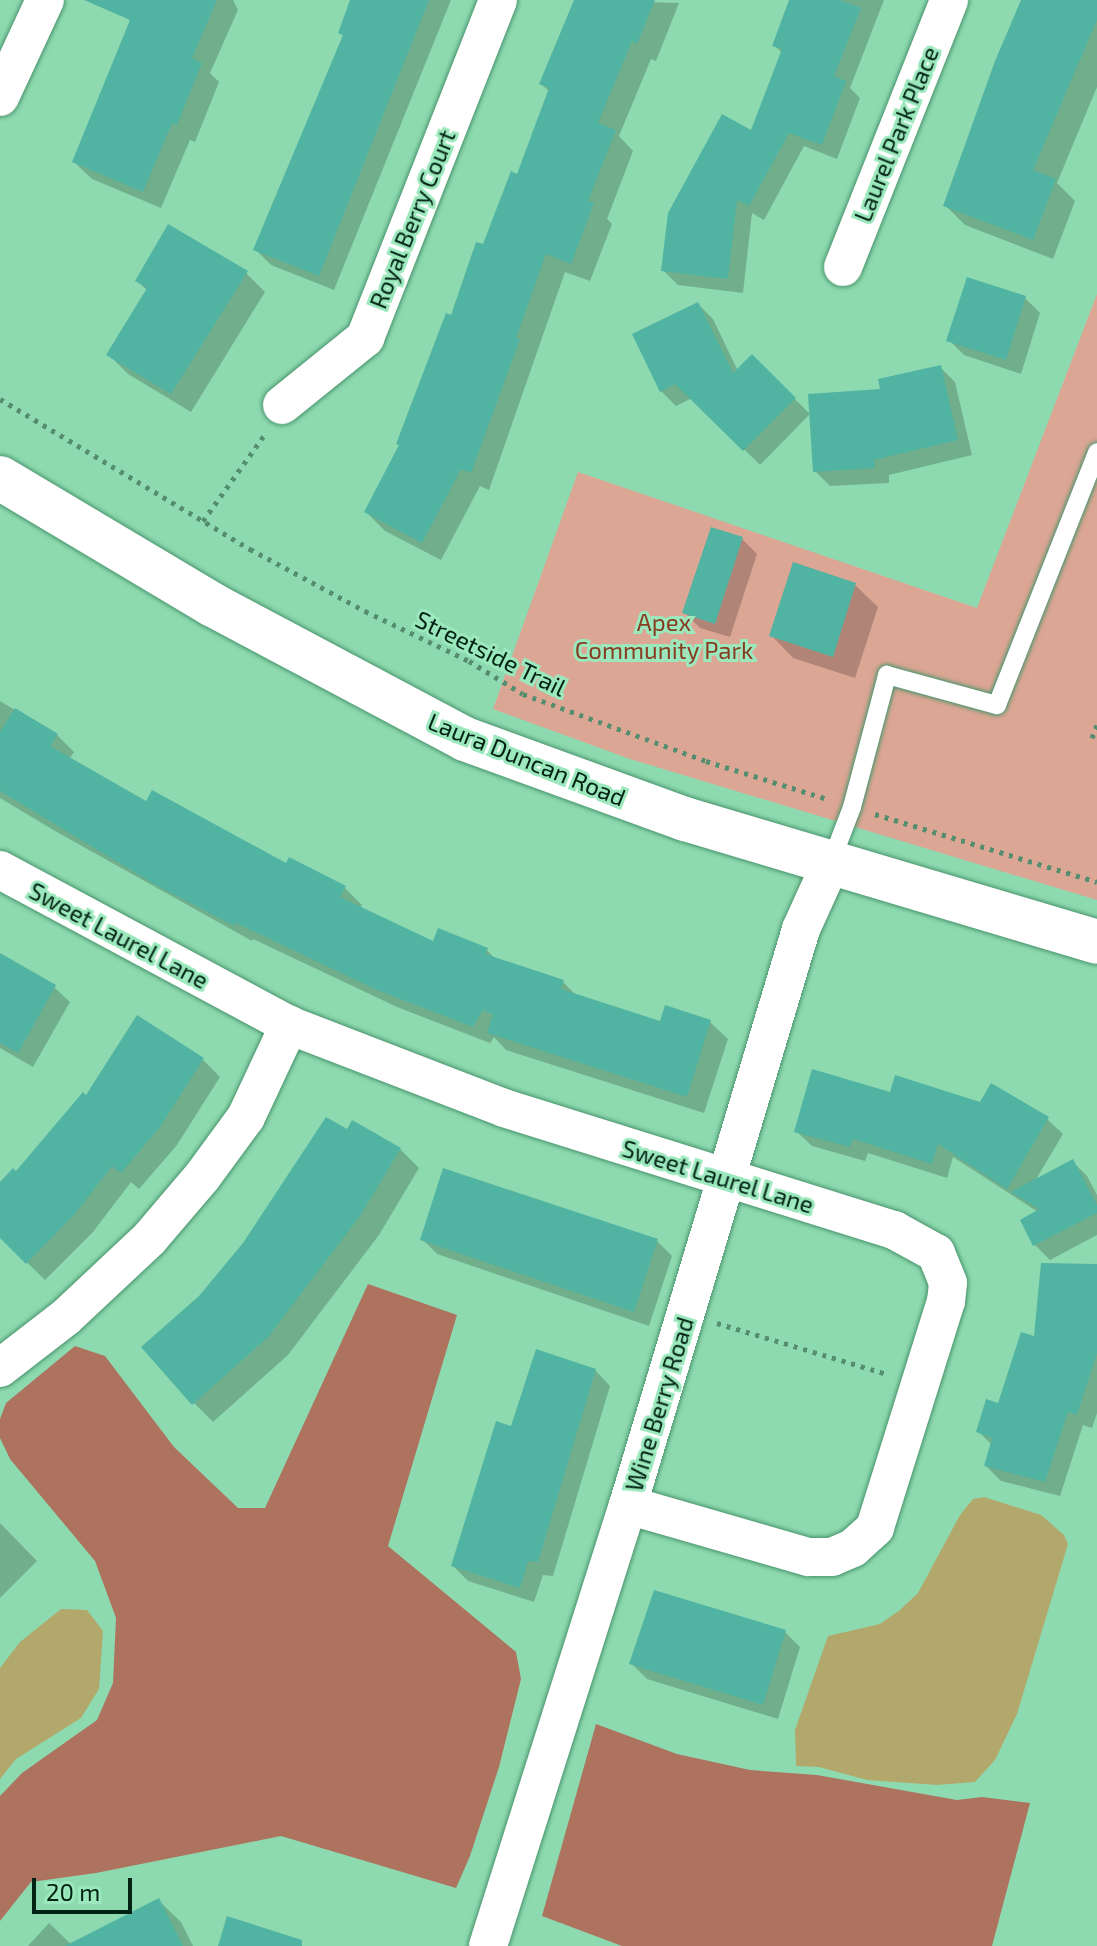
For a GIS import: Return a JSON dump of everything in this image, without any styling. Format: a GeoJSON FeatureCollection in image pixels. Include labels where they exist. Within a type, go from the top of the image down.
{"type":"FeatureCollection","features":[{"type":"Feature","properties":{"kind":"street"},"geometry":{"type":"LineString","coordinates":[[0,97],[45,0]]}},
{"type":"Feature","properties":{"kind":"street","name":"Royal Berry Court"},"geometry":{"type":"LineString","coordinates":[[282,405],[365,338],[498,0]]}},
{"type":"Feature","properties":{"kind":"street","name":"Laurel Park Place"},"geometry":{"type":"LineString","coordinates":[[843,267],[949,0]]}},
{"type":"Feature","properties":{"kind":"street","name":"Laura Duncan Road"},"geometry":{"type":"LineString","coordinates":[[0,478],[213,605],[465,739],[596,789],[1097,942]]}},
{"type":"Feature","properties":{"kind":"street","name":"Wine Berry Road"},"geometry":{"type":"LineString","coordinates":[[488,1946],[628,1505],[801,929],[831,863]]}},
{"type":"Feature","properties":{"kind":"street","name":"Sweet Laurel Lane"},"geometry":{"type":"LineString","coordinates":[[0,870],[289,1025],[504,1108],[916,1240],[936,1253],[948,1283],[946,1301],[875,1528],[853,1548],[832,1557],[808,1557],[628,1505]]}},
{"type":"Feature","properties":{"kind":"street"},"geometry":{"type":"LineString","coordinates":[[0,1368],[77,1307],[150,1238],[202,1177],[246,1117],[289,1025]]}},
{"type":"Feature","properties":{"kind":"lane"},"geometry":{"type":"LineString","coordinates":[[831,863],[852,807],[887,675],[997,705],[1097,452]]}},
{"type":"Feature","properties":{"kind":"path","name":"Streetside Trail"},"geometry":{"type":"LineString","coordinates":[[0,399],[319,587],[469,661],[523,694],[706,761],[1097,882]]}},
{"type":"Feature","properties":{"kind":"path"},"geometry":{"type":"LineString","coordinates":[[203,521],[282,405]]}},
{"type":"Feature","properties":{"kind":"path"},"geometry":{"type":"LineString","coordinates":[[1092,738],[1097,725]]}},
{"type":"Feature","properties":{"kind":"path"},"geometry":{"type":"LineString","coordinates":[[703,1319],[900,1378]]}},
{"type":"Feature","properties":{"kind":"green space","name":"Apex Community Park"},"geometry":{"type":"Polygon","coordinates":[[[1097,294],[1097,900],[630,759],[493,709],[578,472],[977,608],[1097,294]]]}},
{"type":"Feature","properties":{"kind":"shaded area"},"geometry":{"type":"Polygon","coordinates":[[[368,1284],[457,1315],[388,1546],[516,1652],[521,1679],[499,1767],[470,1856],[456,1888],[281,1836],[96,1873],[31,1882],[0,1921],[0,1796],[22,1773],[97,1720],[113,1683],[116,1618],[95,1561],[10,1459],[0,1438],[0,1419],[6,1403],[75,1346],[105,1356],[174,1447],[238,1508],[265,1508],[368,1284]]]}},
{"type":"Feature","properties":{"kind":"shaded area"},"geometry":{"type":"Polygon","coordinates":[[[984,1497],[1041,1515],[1064,1535],[1068,1544],[1017,1714],[995,1760],[975,1782],[937,1785],[867,1780],[819,1767],[796,1766],[795,1730],[828,1636],[880,1624],[900,1610],[918,1593],[960,1515],[973,1499],[984,1497]]]}},
{"type":"Feature","properties":{"kind":"shaded area"},"geometry":{"type":"Polygon","coordinates":[[[61,1609],[87,1610],[103,1631],[99,1689],[81,1718],[16,1759],[0,1779],[0,1668],[20,1642],[61,1609]]]}},
{"type":"Feature","properties":{"kind":"shaded area"},"geometry":{"type":"Polygon","coordinates":[[[596,1724],[677,1754],[750,1770],[817,1775],[957,1800],[982,1797],[1030,1803],[992,1946],[622,1946],[542,1916],[596,1724]]]}},
{"type":"Feature","properties":{"kind":"building"},"geometry":{"type":"Polygon","coordinates":[[[84,0],[217,0],[192,58],[202,63],[177,125],[172,123],[143,192],[72,162],[130,20],[84,0]]]}},
{"type":"Feature","properties":{"kind":"building"},"geometry":{"type":"Polygon","coordinates":[[[350,0],[429,0],[319,276],[253,250],[343,35],[338,33],[350,0]]]}},
{"type":"Feature","properties":{"kind":"building"},"geometry":{"type":"Polygon","coordinates":[[[574,0],[655,0],[637,44],[632,41],[598,123],[616,130],[588,201],[594,203],[571,264],[546,254],[516,338],[520,339],[471,473],[461,469],[422,543],[364,512],[399,445],[396,444],[446,313],[451,315],[476,242],[483,244],[511,171],[517,174],[549,88],[539,84],[574,0]]]}},
{"type":"Feature","properties":{"kind":"building"},"geometry":{"type":"Polygon","coordinates":[[[789,0],[840,0],[861,8],[834,76],[846,81],[822,145],[789,133],[749,206],[737,200],[728,279],[661,271],[668,213],[722,114],[751,130],[782,49],[772,46],[789,0]]]}},
{"type":"Feature","properties":{"kind":"building"},"geometry":{"type":"Polygon","coordinates":[[[1021,0],[1097,0],[1097,20],[1033,170],[1056,179],[1033,240],[943,206],[995,61],[1021,0]]]}},
{"type":"Feature","properties":{"kind":"building"},"geometry":{"type":"Polygon","coordinates":[[[168,224],[248,271],[171,394],[106,355],[147,288],[135,281],[168,224]]]}},
{"type":"Feature","properties":{"kind":"building"},"geometry":{"type":"Polygon","coordinates":[[[967,277],[1026,296],[1006,360],[946,341],[967,277]]]}},
{"type":"Feature","properties":{"kind":"building"},"geometry":{"type":"Polygon","coordinates":[[[698,302],[733,373],[752,354],[796,398],[743,451],[675,384],[660,392],[632,334],[698,302]]]}},
{"type":"Feature","properties":{"kind":"building"},"geometry":{"type":"Polygon","coordinates":[[[941,365],[958,440],[874,460],[875,468],[813,472],[808,394],[880,389],[878,379],[941,365]]]}},
{"type":"Feature","properties":{"kind":"building"},"geometry":{"type":"Polygon","coordinates":[[[711,527],[743,537],[715,624],[682,613],[711,527]]]}},
{"type":"Feature","properties":{"kind":"building"},"geometry":{"type":"Polygon","coordinates":[[[793,562],[856,583],[833,657],[769,636],[793,562]]]}},
{"type":"Feature","properties":{"kind":"building"},"geometry":{"type":"Polygon","coordinates":[[[15,708],[58,734],[50,746],[146,801],[152,790],[286,863],[289,857],[346,886],[340,897],[433,941],[438,928],[488,948],[485,954],[564,980],[561,989],[660,1021],[665,1005],[711,1020],[687,1097],[487,1033],[493,1015],[483,1010],[473,1027],[377,990],[236,923],[234,926],[154,884],[0,791],[0,732],[15,708]]]}},
{"type":"Feature","properties":{"kind":"building"},"geometry":{"type":"Polygon","coordinates":[[[0,953],[56,985],[18,1053],[0,1043],[0,953]]]}},
{"type":"Feature","properties":{"kind":"building"},"geometry":{"type":"Polygon","coordinates":[[[137,1015],[204,1058],[160,1127],[121,1173],[112,1166],[75,1214],[26,1264],[0,1238],[0,1182],[13,1168],[16,1171],[83,1092],[86,1095],[137,1015]]]}},
{"type":"Feature","properties":{"kind":"building"},"geometry":{"type":"Polygon","coordinates":[[[812,1069],[890,1092],[895,1075],[980,1102],[991,1083],[1049,1117],[1007,1189],[938,1144],[932,1164],[853,1139],[850,1147],[794,1132],[812,1069]]]}},
{"type":"Feature","properties":{"kind":"building"},"geometry":{"type":"Polygon","coordinates":[[[326,1117],[347,1129],[352,1120],[401,1148],[360,1216],[269,1336],[192,1405],[141,1347],[199,1296],[243,1243],[326,1117]]]}},
{"type":"Feature","properties":{"kind":"building"},"geometry":{"type":"Polygon","coordinates":[[[1073,1159],[1097,1205],[1097,1213],[1033,1246],[1020,1220],[1039,1209],[1011,1192],[1073,1159]]]}},
{"type":"Feature","properties":{"kind":"building"},"geometry":{"type":"Polygon","coordinates":[[[443,1168],[658,1239],[634,1312],[420,1240],[443,1168]]]}},
{"type":"Feature","properties":{"kind":"building"},"geometry":{"type":"Polygon","coordinates":[[[1041,1263],[1097,1264],[1097,1353],[1077,1415],[1068,1412],[1045,1482],[984,1466],[992,1438],[976,1432],[986,1399],[998,1403],[1021,1332],[1034,1336],[1041,1263]]]}},
{"type":"Feature","properties":{"kind":"building"},"geometry":{"type":"Polygon","coordinates":[[[536,1349],[596,1369],[538,1562],[528,1561],[520,1588],[451,1566],[496,1421],[511,1426],[536,1349]]]}},
{"type":"Feature","properties":{"kind":"building"},"geometry":{"type":"Polygon","coordinates":[[[654,1590],[786,1630],[763,1705],[629,1664],[654,1590]]]}},
{"type":"Feature","properties":{"kind":"building"},"geometry":{"type":"Polygon","coordinates":[[[159,1898],[183,1946],[65,1946],[159,1898]]]}},
{"type":"Feature","properties":{"kind":"building"},"geometry":{"type":"Polygon","coordinates":[[[227,1916],[302,1940],[302,1946],[218,1946],[227,1916]]]}}]}
